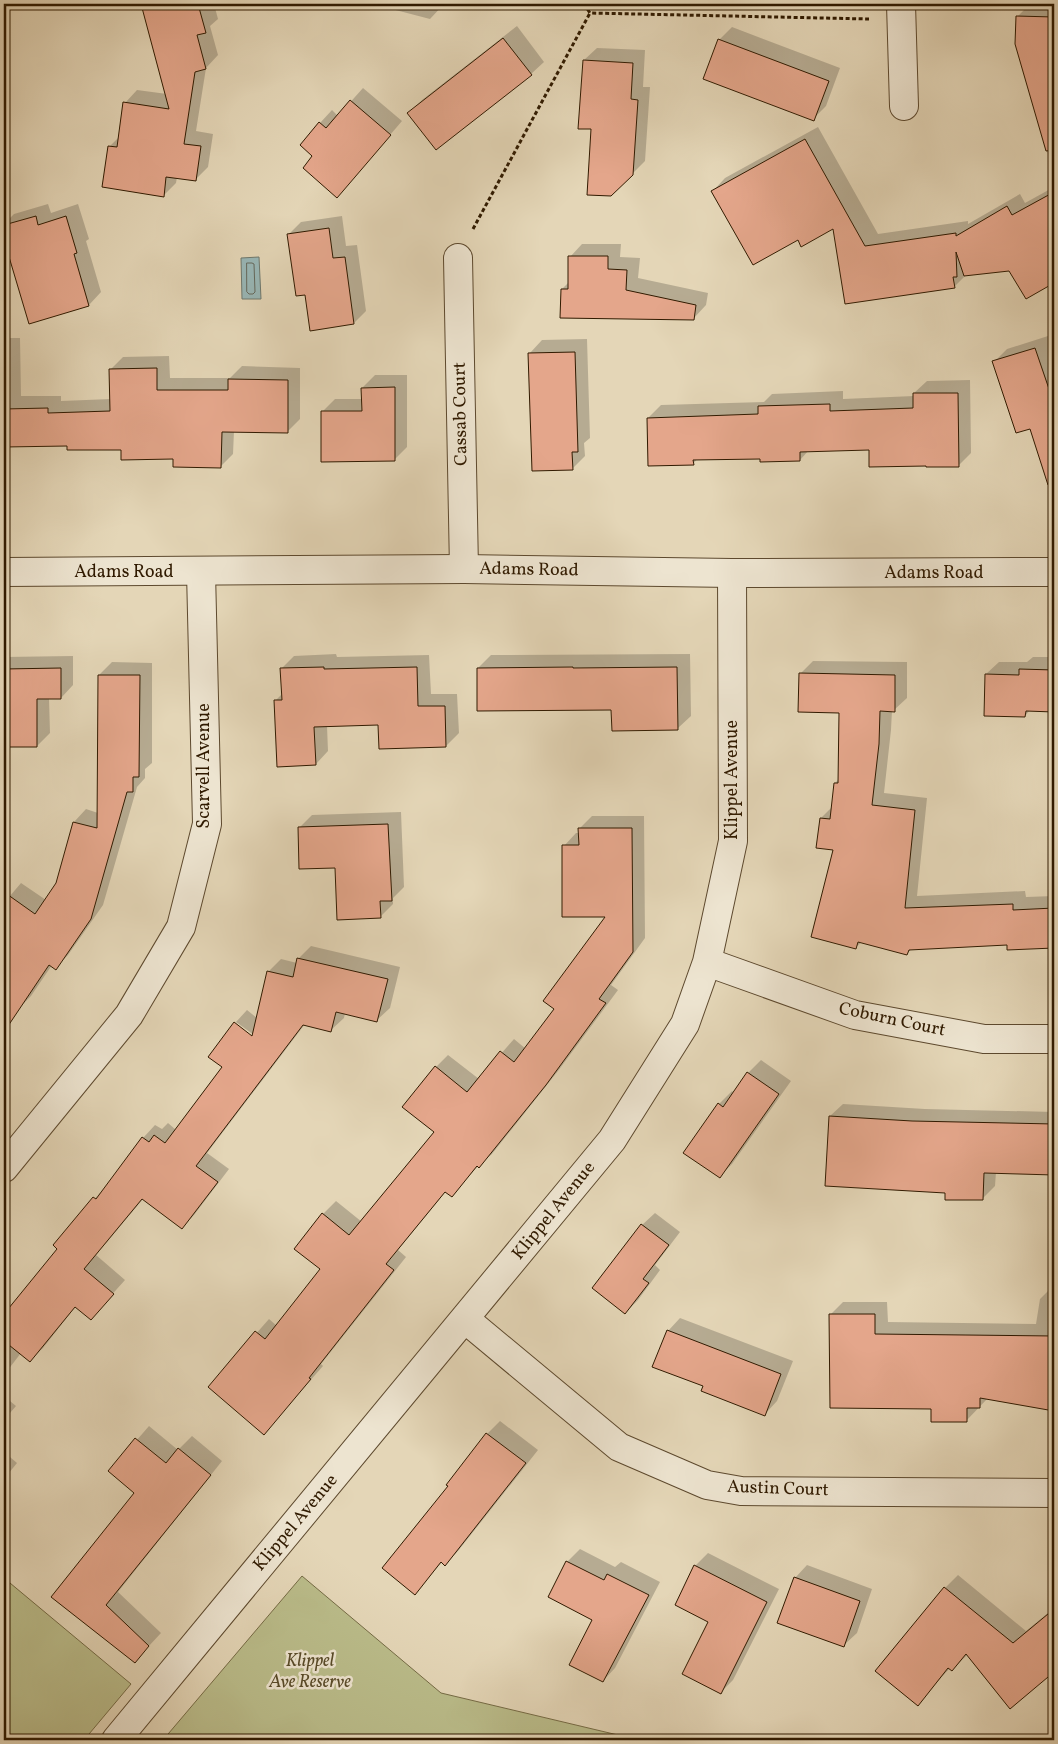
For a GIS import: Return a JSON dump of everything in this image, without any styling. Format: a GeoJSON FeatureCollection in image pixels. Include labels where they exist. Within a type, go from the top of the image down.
{"type":"FeatureCollection","features":[{"type":"Feature","properties":{"kind":"street"},"geometry":{"type":"LineString","coordinates":[[902,12],[904,106]]}},
{"type":"Feature","properties":{"kind":"street","name":"Cassab Court"},"geometry":{"type":"LineString","coordinates":[[458,258],[464,569]]}},
{"type":"Feature","properties":{"kind":"street","name":"Adams Road"},"geometry":{"type":"LineString","coordinates":[[4,572],[464,569],[732,573],[1054,572]]}},
{"type":"Feature","properties":{"kind":"street","name":"Scarvell Avenue"},"geometry":{"type":"LineString","coordinates":[[4,1168],[129,1015],[181,927],[207,824],[201,572]]}},
{"type":"Feature","properties":{"kind":"street","name":"Klippel Avenue"},"geometry":{"type":"LineString","coordinates":[[116,1740],[466,1319],[612,1140],[685,1024],[707,962],[733,841],[732,573]]}},
{"type":"Feature","properties":{"kind":"street","name":"Coburn Court"},"geometry":{"type":"LineString","coordinates":[[707,962],[854,1015],[984,1039],[1054,1039]]}},
{"type":"Feature","properties":{"kind":"street","name":"Austin Court"},"geometry":{"type":"LineString","coordinates":[[466,1319],[619,1447],[707,1485],[741,1491],[1054,1493]]}},
{"type":"Feature","properties":{"kind":"path"},"geometry":{"type":"LineString","coordinates":[[584,4],[590,12]]}},
{"type":"Feature","properties":{"kind":"path"},"geometry":{"type":"LineString","coordinates":[[590,12],[902,12]]}},
{"type":"Feature","properties":{"kind":"path"},"geometry":{"type":"LineString","coordinates":[[458,258],[590,12]]}},
{"type":"Feature","properties":{"kind":"green space","name":"Klippel Ave Reserve"},"geometry":{"type":"Polygon","coordinates":[[[302,1576],[441,1693],[639,1740],[163,1740],[302,1576]]]}},
{"type":"Feature","properties":{"kind":"green space"},"geometry":{"type":"Polygon","coordinates":[[[4,1578],[131,1684],[84,1740],[4,1740],[4,1578]]]}},
{"type":"Feature","properties":{"kind":"water"},"geometry":{"type":"Polygon","coordinates":[[[259,257],[261,299],[242,299],[241,258],[259,257]]]}},
{"type":"Feature","properties":{"kind":"building"},"geometry":{"type":"Polygon","coordinates":[[[141,4],[198,4],[206,33],[197,35],[206,69],[195,72],[184,144],[201,146],[196,181],[166,177],[164,197],[102,187],[108,146],[117,147],[123,102],[169,109],[141,4]]]}},
{"type":"Feature","properties":{"kind":"building"},"geometry":{"type":"Polygon","coordinates":[[[1016,16],[1054,17],[1054,150],[1046,151],[1015,44],[1016,16]]]}},
{"type":"Feature","properties":{"kind":"building"},"geometry":{"type":"Polygon","coordinates":[[[503,38],[532,75],[436,150],[407,113],[503,38]]]}},
{"type":"Feature","properties":{"kind":"building"},"geometry":{"type":"Polygon","coordinates":[[[718,39],[829,81],[814,121],[703,79],[718,39]]]}},
{"type":"Feature","properties":{"kind":"building"},"geometry":{"type":"Polygon","coordinates":[[[583,60],[633,63],[631,99],[638,100],[633,175],[611,196],[587,195],[591,129],[578,129],[583,60]]]}},
{"type":"Feature","properties":{"kind":"building"},"geometry":{"type":"Polygon","coordinates":[[[350,100],[391,135],[337,198],[303,168],[312,156],[300,145],[319,122],[326,128],[350,100]]]}},
{"type":"Feature","properties":{"kind":"building"},"geometry":{"type":"Polygon","coordinates":[[[805,139],[865,246],[956,233],[956,236],[1007,206],[1012,215],[1054,192],[1054,283],[1026,299],[1009,271],[964,276],[956,252],[957,277],[953,277],[955,288],[845,304],[833,229],[801,247],[798,240],[753,265],[711,191],[805,139]]]}},
{"type":"Feature","properties":{"kind":"building"},"geometry":{"type":"Polygon","coordinates":[[[36,216],[38,225],[66,216],[77,253],[74,254],[89,306],[29,324],[4,240],[4,225],[36,216]]]}},
{"type":"Feature","properties":{"kind":"building"},"geometry":{"type":"Polygon","coordinates":[[[329,228],[333,258],[345,257],[354,324],[310,331],[305,295],[296,296],[287,234],[329,228]]]}},
{"type":"Feature","properties":{"kind":"building"},"geometry":{"type":"Polygon","coordinates":[[[568,256],[608,256],[608,269],[627,270],[626,290],[696,305],[694,320],[560,318],[561,289],[568,289],[568,256]]]}},
{"type":"Feature","properties":{"kind":"building"},"geometry":{"type":"Polygon","coordinates":[[[1035,348],[1049,389],[1054,388],[1054,484],[1048,485],[1030,429],[1016,433],[992,361],[1035,348]]]}},
{"type":"Feature","properties":{"kind":"building"},"geometry":{"type":"Polygon","coordinates":[[[575,352],[578,452],[572,452],[573,470],[532,471],[528,353],[575,352]]]}},
{"type":"Feature","properties":{"kind":"building"},"geometry":{"type":"Polygon","coordinates":[[[157,368],[157,390],[228,390],[228,379],[288,380],[288,433],[222,432],[221,468],[173,467],[173,459],[121,460],[121,450],[67,450],[67,446],[4,447],[4,409],[48,408],[48,413],[110,411],[109,369],[157,368]]]}},
{"type":"Feature","properties":{"kind":"building"},"geometry":{"type":"Polygon","coordinates":[[[395,387],[395,461],[321,462],[321,411],[362,411],[361,388],[395,387]]]}},
{"type":"Feature","properties":{"kind":"building"},"geometry":{"type":"Polygon","coordinates":[[[913,393],[958,393],[959,467],[869,467],[869,450],[800,452],[800,461],[760,462],[760,459],[693,460],[694,465],[648,466],[647,418],[758,414],[758,406],[830,404],[830,411],[913,408],[913,393]]]}},
{"type":"Feature","properties":{"kind":"building"},"geometry":{"type":"Polygon","coordinates":[[[324,667],[324,669],[417,667],[418,706],[445,706],[446,747],[379,749],[378,725],[314,727],[316,765],[277,767],[274,700],[282,700],[280,668],[324,667]]]}},
{"type":"Feature","properties":{"kind":"building"},"geometry":{"type":"Polygon","coordinates":[[[677,667],[678,730],[612,731],[611,710],[477,711],[477,668],[677,667]]]}},
{"type":"Feature","properties":{"kind":"building"},"geometry":{"type":"Polygon","coordinates":[[[61,668],[61,699],[37,699],[37,747],[4,747],[4,669],[61,668]]]}},
{"type":"Feature","properties":{"kind":"building"},"geometry":{"type":"Polygon","coordinates":[[[1019,669],[1054,670],[1054,712],[1026,711],[1025,717],[984,716],[985,674],[1019,675],[1019,669]]]}},
{"type":"Feature","properties":{"kind":"building"},"geometry":{"type":"Polygon","coordinates":[[[799,673],[895,675],[895,712],[880,711],[879,744],[872,805],[915,810],[905,908],[1013,904],[1013,910],[1054,908],[1054,948],[1007,950],[1007,945],[909,950],[907,955],[858,942],[856,949],[811,937],[833,850],[816,848],[820,818],[830,819],[834,783],[838,783],[839,713],[798,712],[799,673]]]}},
{"type":"Feature","properties":{"kind":"building"},"geometry":{"type":"Polygon","coordinates":[[[98,675],[140,675],[139,777],[133,777],[133,792],[127,792],[91,919],[56,970],[49,965],[4,1032],[4,892],[35,914],[56,883],[73,822],[97,828],[98,675]]]}},
{"type":"Feature","properties":{"kind":"building"},"geometry":{"type":"Polygon","coordinates":[[[388,824],[392,901],[380,901],[381,918],[337,920],[335,868],[299,869],[298,827],[388,824]]]}},
{"type":"Feature","properties":{"kind":"building"},"geometry":{"type":"Polygon","coordinates":[[[578,828],[632,828],[633,952],[599,999],[606,1003],[546,1085],[479,1168],[477,1166],[452,1197],[445,1192],[386,1264],[394,1270],[309,1378],[311,1379],[264,1435],[208,1387],[255,1331],[265,1339],[320,1269],[294,1249],[322,1213],[349,1235],[434,1132],[402,1107],[435,1066],[467,1092],[500,1051],[514,1062],[554,1009],[543,1001],[605,917],[562,917],[562,845],[579,845],[578,828]]]}},
{"type":"Feature","properties":{"kind":"building"},"geometry":{"type":"Polygon","coordinates":[[[297,958],[388,979],[377,1022],[336,1012],[331,1032],[303,1025],[196,1166],[218,1182],[182,1229],[142,1199],[84,1269],[114,1294],[91,1320],[75,1307],[30,1362],[4,1341],[4,1314],[57,1249],[53,1245],[93,1197],[96,1199],[142,1137],[149,1142],[154,1135],[165,1143],[222,1067],[208,1057],[234,1022],[252,1036],[267,971],[293,977],[297,958]]]}},
{"type":"Feature","properties":{"kind":"building"},"geometry":{"type":"Polygon","coordinates":[[[747,1072],[779,1094],[720,1178],[683,1153],[718,1103],[723,1107],[747,1072]]]}},
{"type":"Feature","properties":{"kind":"building"},"geometry":{"type":"Polygon","coordinates":[[[829,1116],[912,1121],[1054,1124],[1054,1175],[984,1173],[983,1200],[945,1200],[945,1193],[825,1186],[829,1116]]]}},
{"type":"Feature","properties":{"kind":"building"},"geometry":{"type":"Polygon","coordinates":[[[641,1224],[669,1245],[643,1279],[649,1283],[625,1314],[592,1288],[641,1224]]]}},
{"type":"Feature","properties":{"kind":"building"},"geometry":{"type":"Polygon","coordinates":[[[829,1314],[875,1314],[875,1334],[1054,1336],[1054,1411],[980,1398],[980,1408],[967,1408],[967,1422],[931,1422],[931,1409],[830,1408],[829,1314]]]}},
{"type":"Feature","properties":{"kind":"building"},"geometry":{"type":"Polygon","coordinates":[[[667,1330],[781,1374],[765,1416],[701,1391],[703,1386],[652,1367],[667,1330]]]}},
{"type":"Feature","properties":{"kind":"building"},"geometry":{"type":"Polygon","coordinates":[[[486,1433],[526,1463],[445,1566],[441,1562],[415,1595],[382,1568],[448,1486],[446,1485],[486,1433]]]}},
{"type":"Feature","properties":{"kind":"building"},"geometry":{"type":"Polygon","coordinates":[[[135,1438],[166,1463],[178,1448],[211,1475],[106,1605],[149,1646],[135,1663],[51,1597],[134,1493],[108,1471],[135,1438]]]}},
{"type":"Feature","properties":{"kind":"building"},"geometry":{"type":"Polygon","coordinates":[[[566,1561],[604,1580],[607,1574],[649,1595],[603,1682],[569,1665],[592,1620],[548,1597],[566,1561]]]}},
{"type":"Feature","properties":{"kind":"building"},"geometry":{"type":"Polygon","coordinates":[[[694,1565],[767,1602],[721,1694],[682,1674],[708,1622],[675,1605],[694,1565]]]}},
{"type":"Feature","properties":{"kind":"building"},"geometry":{"type":"Polygon","coordinates":[[[794,1577],[860,1601],[844,1647],[777,1623],[794,1577]]]}},
{"type":"Feature","properties":{"kind":"building"},"geometry":{"type":"Polygon","coordinates":[[[944,1587],[1013,1643],[1054,1609],[1054,1672],[1010,1709],[966,1654],[952,1671],[948,1668],[918,1706],[875,1671],[944,1587]]]}}]}
